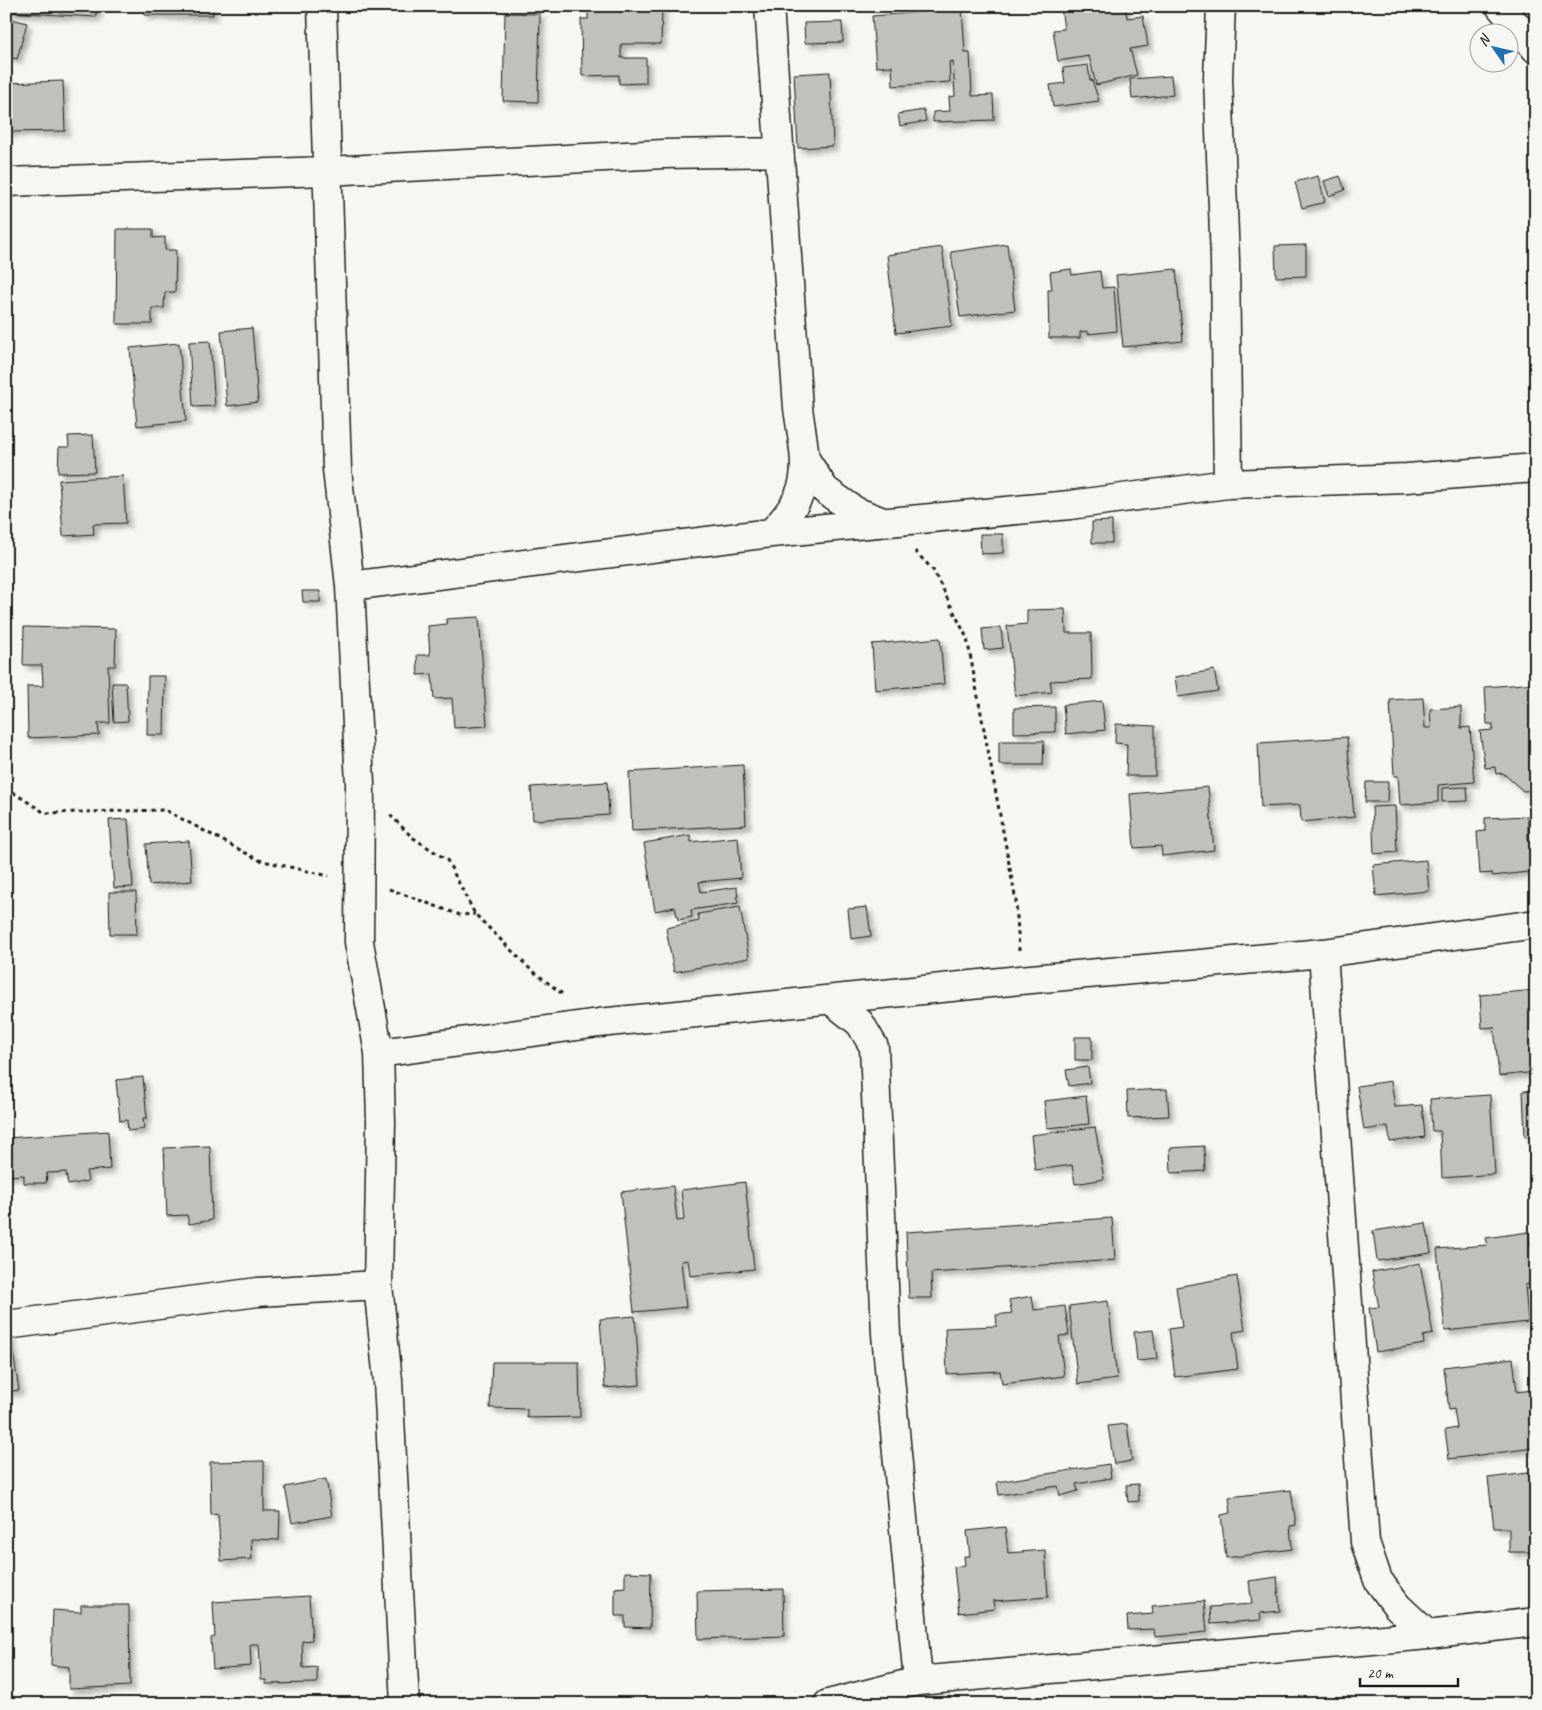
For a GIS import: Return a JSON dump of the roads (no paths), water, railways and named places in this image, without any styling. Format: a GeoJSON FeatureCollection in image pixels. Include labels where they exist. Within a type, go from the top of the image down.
{"type":"FeatureCollection","features":[{"type":"Feature","properties":{"kind":"street"},"geometry":{"type":"LineString","coordinates":[[322,6],[337,469],[350,586],[360,784],[359,942],[379,1053],[381,1122],[378,1285],[388,1381],[405,1704]]}},
{"type":"Feature","properties":{"kind":"street"},"geometry":{"type":"LineString","coordinates":[[769,6],[798,408],[805,460],[803,491],[787,518],[771,533]]}},
{"type":"Feature","properties":{"kind":"street"},"geometry":{"type":"LineString","coordinates":[[1221,6],[1218,78],[1225,260],[1228,484]]}},
{"type":"Feature","properties":{"kind":"street"},"geometry":{"type":"LineString","coordinates":[[1500,6],[1536,49]]}},
{"type":"Feature","properties":{"kind":"street"},"geometry":{"type":"LineString","coordinates":[[6,182],[326,171],[664,154],[779,152]]}},
{"type":"Feature","properties":{"kind":"street"},"geometry":{"type":"LineString","coordinates":[[805,460],[825,490],[855,511],[887,523]]}},
{"type":"Feature","properties":{"kind":"street"},"geometry":{"type":"LineString","coordinates":[[350,586],[771,533],[1070,504],[1228,484],[1407,478],[1536,468]]}},
{"type":"Feature","properties":{"kind":"street"},"geometry":{"type":"LineString","coordinates":[[379,1053],[599,1023],[1020,980],[1323,953],[1536,924]]}},
{"type":"Feature","properties":{"kind":"street"},"geometry":{"type":"LineString","coordinates":[[1323,953],[1365,1542],[1378,1580],[1397,1606],[1428,1634]]}},
{"type":"Feature","properties":{"kind":"street"},"geometry":{"type":"LineString","coordinates":[[831,1000],[860,1023],[874,1047],[886,1334],[918,1681]]}},
{"type":"Feature","properties":{"kind":"street"},"geometry":{"type":"LineString","coordinates":[[6,1325],[258,1292],[378,1285]]}},
{"type":"Feature","properties":{"kind":"street"},"geometry":{"type":"LineString","coordinates":[[828,1704],[918,1681],[1428,1634],[1536,1622]]}},
{"type":"Feature","properties":{"kind":"street"},"geometry":{"type":"LineString","coordinates":[[1501,1625],[1536,1640]]}}]}
